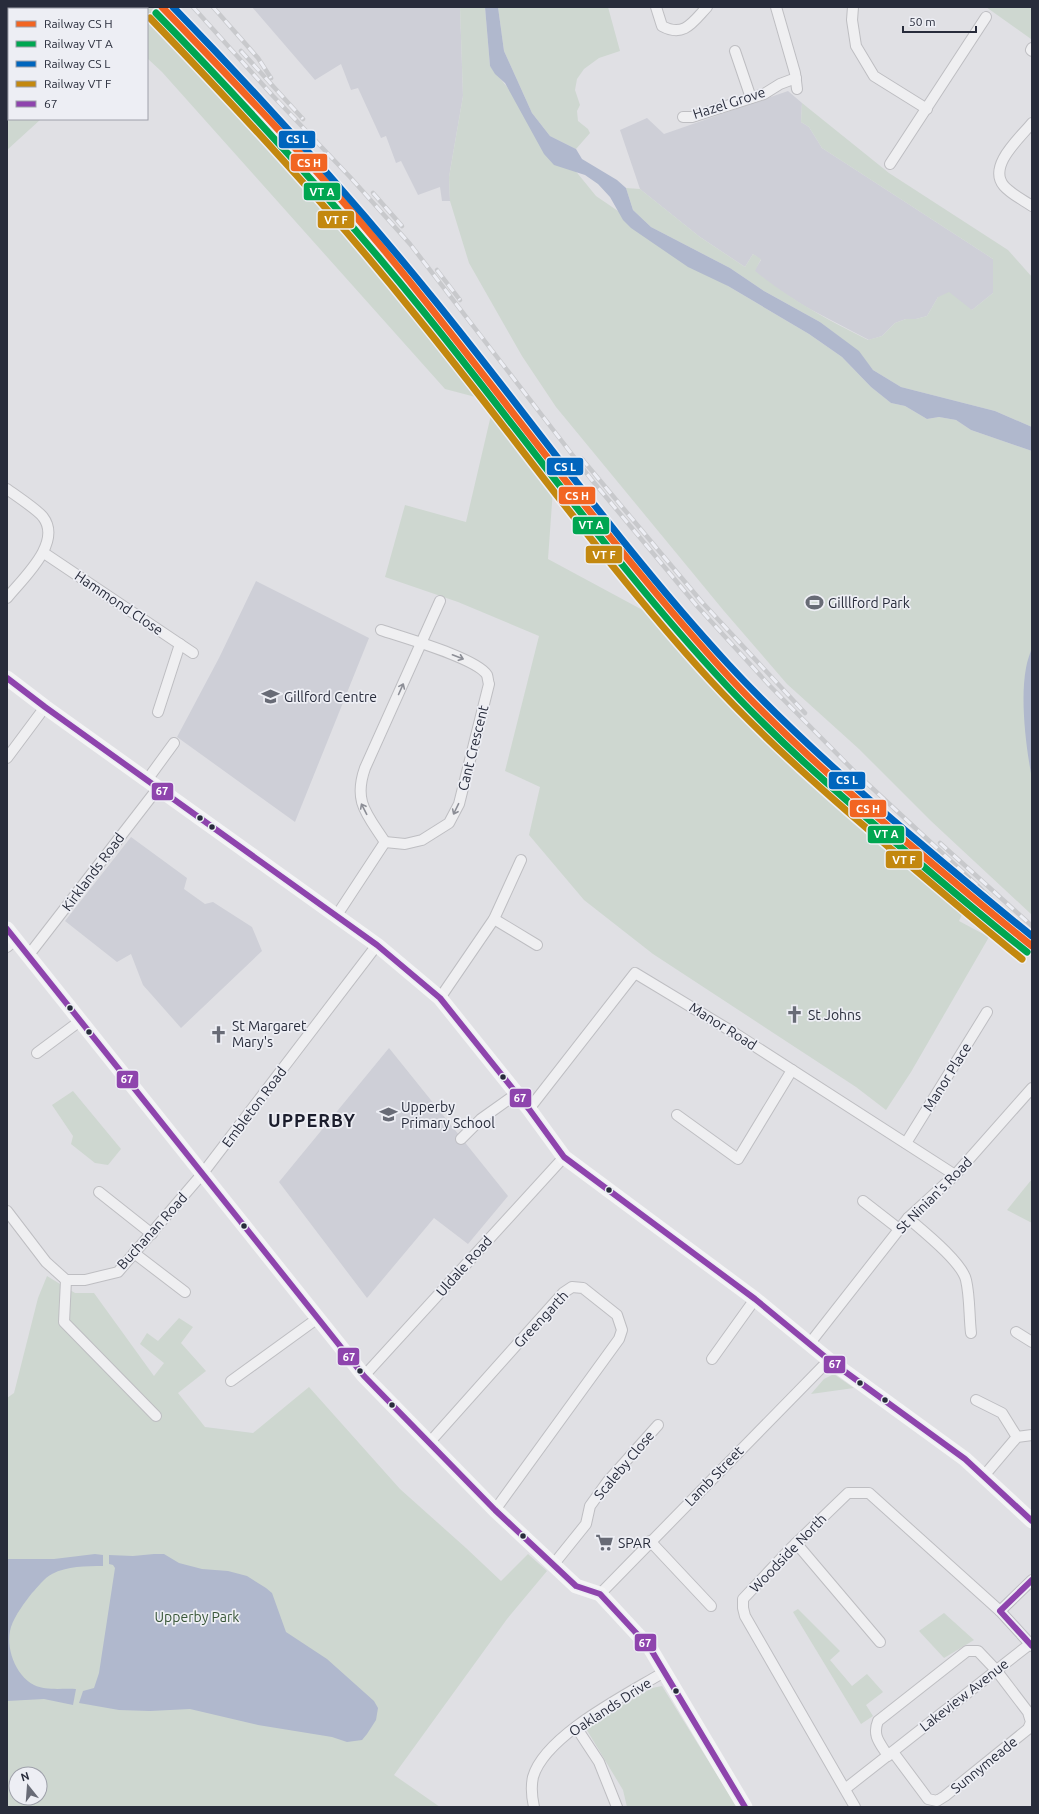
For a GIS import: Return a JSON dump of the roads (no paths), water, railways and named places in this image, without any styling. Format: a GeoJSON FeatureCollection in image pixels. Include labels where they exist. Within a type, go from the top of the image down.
{"type":"FeatureCollection","features":[{"type":"Feature","properties":{"kind":"street"},"geometry":{"type":"LineString","coordinates":[[656,7],[662,26],[671,32],[684,30],[698,19],[707,7]]}},
{"type":"Feature","properties":{"kind":"street"},"geometry":{"type":"LineString","coordinates":[[776,7],[796,78],[797,89]]}},
{"type":"Feature","properties":{"kind":"street"},"geometry":{"type":"LineString","coordinates":[[853,7],[852,20],[856,46],[874,76],[928,109]]}},
{"type":"Feature","properties":{"kind":"street"},"geometry":{"type":"LineString","coordinates":[[890,164],[928,109],[986,17]]}},
{"type":"Feature","properties":{"kind":"street"},"geometry":{"type":"LineString","coordinates":[[735,51],[751,98]]}},
{"type":"Feature","properties":{"kind":"street","name":"Hazel Grove"},"geometry":{"type":"LineString","coordinates":[[683,117],[692,116],[764,94],[780,84],[796,78]]}},
{"type":"Feature","properties":{"kind":"street"},"geometry":{"type":"LineString","coordinates":[[1032,123],[1004,156],[1000,168],[1000,178],[1005,186],[1032,206]]}},
{"type":"Feature","properties":{"kind":"street"},"geometry":{"type":"LineString","coordinates":[[7,488],[44,518],[49,536],[44,553],[7,598]]}},
{"type":"Feature","properties":{"kind":"street","name":"Hammond Close"},"geometry":{"type":"LineString","coordinates":[[44,553],[193,653]]}},
{"type":"Feature","properties":{"kind":"street"},"geometry":{"type":"LineString","coordinates":[[337,915],[385,842],[360,801],[360,782],[440,601]]}},
{"type":"Feature","properties":{"kind":"street","name":"Cant Crescent"},"geometry":{"type":"LineString","coordinates":[[381,630],[422,643],[471,662],[487,675],[489,684],[459,804],[449,823],[422,840],[405,844],[385,842]]}},
{"type":"Feature","properties":{"kind":"street"},"geometry":{"type":"LineString","coordinates":[[158,712],[180,644]]}},
{"type":"Feature","properties":{"kind":"street"},"geometry":{"type":"LineString","coordinates":[[7,678],[45,707],[377,945],[440,998],[564,1157],[755,1299],[810,1343],[828,1360],[965,1459],[1032,1521]]}},
{"type":"Feature","properties":{"kind":"street"},"geometry":{"type":"LineString","coordinates":[[7,758],[45,707]]}},
{"type":"Feature","properties":{"kind":"street","name":"Kirklands Road"},"geometry":{"type":"LineString","coordinates":[[28,956],[152,784],[174,743]]}},
{"type":"Feature","properties":{"kind":"street"},"geometry":{"type":"LineString","coordinates":[[440,998],[494,919],[521,860]]}},
{"type":"Feature","properties":{"kind":"street"},"geometry":{"type":"LineString","coordinates":[[494,919],[537,945]]}},
{"type":"Feature","properties":{"kind":"street"},"geometry":{"type":"LineString","coordinates":[[10,939],[28,956],[364,1376],[494,1510],[576,1586],[600,1594],[650,1648],[745,1807]]}},
{"type":"Feature","properties":{"kind":"street","name":"Embleton Road"},"geometry":{"type":"LineString","coordinates":[[203,1173],[377,945]]}},
{"type":"Feature","properties":{"kind":"street","name":"Manor Road"},"geometry":{"type":"LineString","coordinates":[[528,1109],[635,973],[792,1070],[955,1176]]}},
{"type":"Feature","properties":{"kind":"street","name":"Manor Place"},"geometry":{"type":"LineString","coordinates":[[906,1143],[987,1012]]}},
{"type":"Feature","properties":{"kind":"street"},"geometry":{"type":"LineString","coordinates":[[38,1053],[80,1021]]}},
{"type":"Feature","properties":{"kind":"street"},"geometry":{"type":"LineString","coordinates":[[677,1115],[738,1159],[792,1070]]}},
{"type":"Feature","properties":{"kind":"street","name":"St Ninian's Road"},"geometry":{"type":"LineString","coordinates":[[810,1343],[908,1218],[955,1176],[1032,1088]]}},
{"type":"Feature","properties":{"kind":"street"},"geometry":{"type":"LineString","coordinates":[[461,1139],[481,1119],[516,1094]]}},
{"type":"Feature","properties":{"kind":"street","name":"Uldale Road"},"geometry":{"type":"LineString","coordinates":[[364,1376],[564,1157]]}},
{"type":"Feature","properties":{"kind":"street","name":"Buchanan Road"},"geometry":{"type":"LineString","coordinates":[[66,1280],[85,1280],[118,1272],[203,1173]]}},
{"type":"Feature","properties":{"kind":"street"},"geometry":{"type":"LineString","coordinates":[[99,1192],[152,1234]]}},
{"type":"Feature","properties":{"kind":"street"},"geometry":{"type":"LineString","coordinates":[[863,1201],[899,1229]]}},
{"type":"Feature","properties":{"kind":"street"},"geometry":{"type":"LineString","coordinates":[[7,1211],[46,1262],[66,1280],[64,1322],[156,1416]]}},
{"type":"Feature","properties":{"kind":"street"},"geometry":{"type":"LineString","coordinates":[[908,1218],[951,1258],[959,1267],[966,1279],[971,1333]]}},
{"type":"Feature","properties":{"kind":"street"},"geometry":{"type":"LineString","coordinates":[[134,1253],[186,1292]]}},
{"type":"Feature","properties":{"kind":"street","name":"Greengarth"},"geometry":{"type":"LineString","coordinates":[[429,1444],[563,1293],[572,1287],[583,1288],[617,1315],[622,1330],[619,1339],[494,1510]]}},
{"type":"Feature","properties":{"kind":"street"},"geometry":{"type":"LineString","coordinates":[[712,1359],[755,1299]]}},
{"type":"Feature","properties":{"kind":"street"},"geometry":{"type":"LineString","coordinates":[[231,1381],[318,1318]]}},
{"type":"Feature","properties":{"kind":"street"},"geometry":{"type":"LineString","coordinates":[[1016,1332],[1032,1342]]}},
{"type":"Feature","properties":{"kind":"street","name":"Lamb Street"},"geometry":{"type":"LineString","coordinates":[[600,1594],[828,1360]]}},
{"type":"Feature","properties":{"kind":"street"},"geometry":{"type":"LineString","coordinates":[[976,1400],[1002,1413],[1017,1437]]}},
{"type":"Feature","properties":{"kind":"street","name":"Scaleby Close"},"geometry":{"type":"LineString","coordinates":[[553,1565],[586,1524],[590,1506],[608,1481],[658,1425]]}},
{"type":"Feature","properties":{"kind":"street"},"geometry":{"type":"LineString","coordinates":[[983,1477],[1017,1437],[1032,1435]]}},
{"type":"Feature","properties":{"kind":"street","name":"Woodside North"},"geometry":{"type":"LineString","coordinates":[[845,1790],[745,1616],[743,1599],[796,1543],[848,1493],[869,1493],[1000,1611]]}},
{"type":"Feature","properties":{"kind":"street"},"geometry":{"type":"LineString","coordinates":[[650,1541],[712,1606]]}},
{"type":"Feature","properties":{"kind":"street"},"geometry":{"type":"LineString","coordinates":[[796,1543],[880,1642]]}},
{"type":"Feature","properties":{"kind":"street"},"geometry":{"type":"LineString","coordinates":[[1000,1611],[1032,1580]]}},
{"type":"Feature","properties":{"kind":"street","name":"Lakeview Avenue"},"geometry":{"type":"LineString","coordinates":[[845,1790],[996,1670],[1031,1645],[1000,1611]]}},
{"type":"Feature","properties":{"kind":"street","name":"Sunnymeade"},"geometry":{"type":"LineString","coordinates":[[978,1651],[996,1670],[1028,1712],[1031,1722],[1028,1729],[945,1796],[937,1801],[928,1799],[877,1739],[875,1730],[878,1721],[967,1652],[978,1651]]}},
{"type":"Feature","properties":{"kind":"street","name":"Oaklands Drive"},"geometry":{"type":"LineString","coordinates":[[534,1807],[532,1798],[533,1777],[543,1757],[576,1727],[664,1672]]}},
{"type":"Feature","properties":{"kind":"street"},"geometry":{"type":"LineString","coordinates":[[576,1727],[599,1762],[617,1807]]}},
{"type":"Feature","properties":{"kind":"street"},"geometry":{"type":"LineString","coordinates":[[845,1790],[855,1807]]}},
{"type":"Feature","properties":{"kind":"water"},"geometry":{"type":"Polygon","coordinates":[[[485,7],[498,7],[504,51],[532,113],[550,136],[576,149],[582,159],[617,180],[626,188],[633,210],[651,227],[730,268],[764,291],[820,322],[859,351],[873,370],[901,387],[995,411],[1032,427],[1032,451],[971,430],[956,420],[939,417],[927,419],[905,406],[891,403],[871,387],[842,357],[809,334],[728,286],[688,267],[631,228],[623,220],[610,197],[598,184],[585,175],[554,165],[544,154],[505,83],[495,74],[490,66],[485,7]]]}},
{"type":"Feature","properties":{"kind":"water"},"geometry":{"type":"Polygon","coordinates":[[[1032,647],[1032,779],[1026,738],[1024,681],[1026,665],[1032,647]]]}},
{"type":"Feature","properties":{"kind":"water"},"geometry":{"type":"Polygon","coordinates":[[[95,1554],[103,1555],[103,1566],[83,1566],[64,1569],[52,1574],[44,1580],[23,1605],[13,1622],[9,1635],[9,1643],[13,1660],[22,1675],[34,1685],[39,1687],[49,1689],[76,1689],[73,1705],[44,1699],[7,1701],[7,1559],[54,1559],[95,1554]]]}},
{"type":"Feature","properties":{"kind":"water"},"geometry":{"type":"Polygon","coordinates":[[[164,1554],[179,1563],[202,1569],[228,1571],[247,1576],[272,1593],[286,1632],[327,1659],[374,1701],[378,1708],[376,1720],[362,1740],[347,1742],[332,1737],[258,1725],[190,1709],[150,1711],[119,1710],[79,1703],[83,1691],[94,1688],[99,1673],[115,1568],[113,1565],[109,1564],[109,1555],[133,1556],[164,1554]]]}},
{"type":"Feature","properties":{"kind":"railway"},"geometry":{"type":"LineString","coordinates":[[193,7],[410,244],[591,479],[697,606],[770,686],[857,774],[980,888],[1025,932]]}},
{"type":"Feature","properties":{"kind":"railway"},"geometry":{"type":"LineString","coordinates":[[213,7],[258,58],[271,78]]}},
{"type":"Feature","properties":{"kind":"railway"},"geometry":{"type":"LineString","coordinates":[[241,51],[303,119]]}},
{"type":"Feature","properties":{"kind":"railway"},"geometry":{"type":"LineString","coordinates":[[373,193],[402,226]]}},
{"type":"Feature","properties":{"kind":"railway"},"geometry":{"type":"LineString","coordinates":[[437,270],[460,300]]}},
{"type":"Feature","properties":{"kind":"railway"},"geometry":{"type":"LineString","coordinates":[[582,459],[701,601],[805,713]]}},
{"type":"Feature","properties":{"kind":"railway"},"geometry":{"type":"LineString","coordinates":[[940,843],[1032,926]]}},
{"type":"Feature","properties":{"kind":"place","name":"Gilllford Park"},"geometry":{"type":"Point","coordinates":[815,603]}},
{"type":"Feature","properties":{"kind":"place","name":"Gillford Centre"},"geometry":{"type":"Point","coordinates":[271,697]}},
{"type":"Feature","properties":{"kind":"place","name":"St Johns"},"geometry":{"type":"Point","coordinates":[795,1015]}},
{"type":"Feature","properties":{"kind":"place","name":"St Margaret Mary's"},"geometry":{"type":"Point","coordinates":[219,1034]}},
{"type":"Feature","properties":{"kind":"place","name":"Upperby Primary School"},"geometry":{"type":"Point","coordinates":[388,1115]}},
{"type":"Feature","properties":{"kind":"place","name":"SPAR"},"geometry":{"type":"Point","coordinates":[605,1543]}},
{"type":"Feature","properties":{"kind":"district","name":"UPPERBY"},"geometry":{"type":"Point","coordinates":[312,1121]}},
{"type":"Feature","properties":{"kind":"park label","name":"Upperby Park"},"geometry":{"type":"Point","coordinates":[197,1617]}}]}
